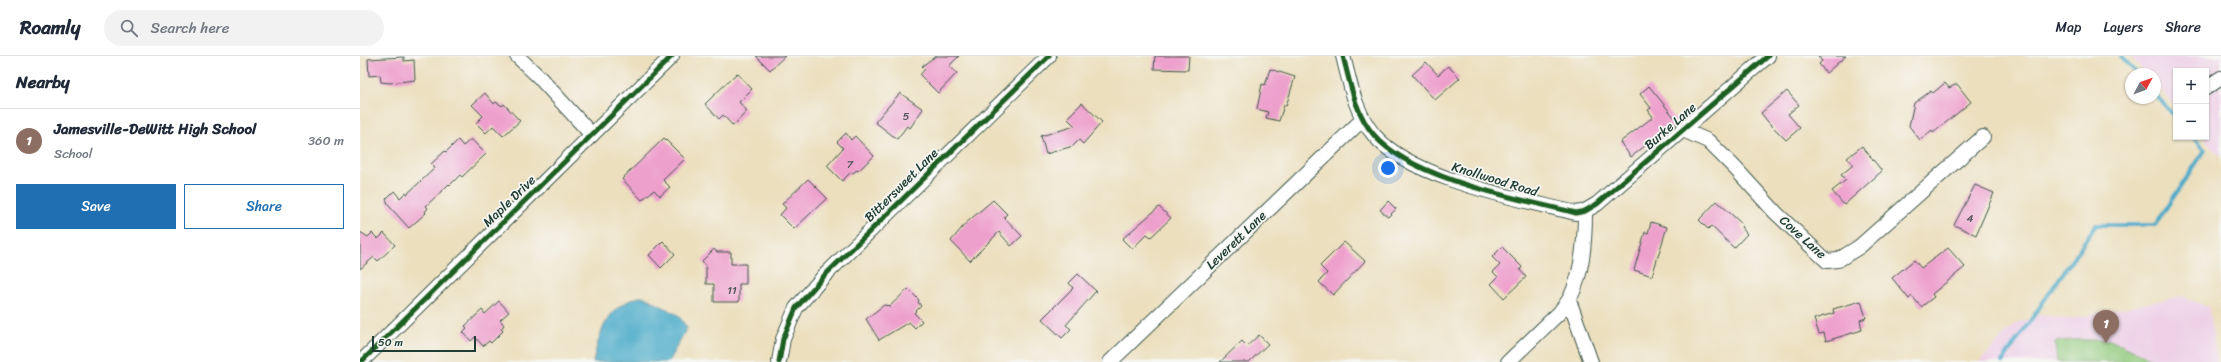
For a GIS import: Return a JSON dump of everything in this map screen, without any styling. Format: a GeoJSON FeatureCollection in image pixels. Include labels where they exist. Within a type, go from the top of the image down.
{"type":"FeatureCollection","features":[{"type":"Feature","properties":{"kind":"street"},"geometry":{"type":"LineString","coordinates":[[517,56],[539,77],[592,135]]}},
{"type":"Feature","properties":{"kind":"street","name":"Maple Drive"},"geometry":{"type":"LineString","coordinates":[[361,362],[672,56]]}},
{"type":"Feature","properties":{"kind":"street","name":"Bittersweet Lane"},"geometry":{"type":"LineString","coordinates":[[779,362],[783,339],[796,308],[824,276],[1049,56]]}},
{"type":"Feature","properties":{"kind":"street","name":"Knollwood Road"},"geometry":{"type":"LineString","coordinates":[[1343,56],[1353,97],[1363,119],[1374,135],[1394,153],[1407,161],[1467,185],[1576,213],[1585,212]]}},
{"type":"Feature","properties":{"kind":"street","name":"Burke Lane"},"geometry":{"type":"LineString","coordinates":[[1585,212],[1597,204],[1768,56]]}},
{"type":"Feature","properties":{"kind":"street"},"geometry":{"type":"LineString","coordinates":[[2209,86],[2221,78]]}},
{"type":"Feature","properties":{"kind":"street","name":"Leverett Lane"},"geometry":{"type":"LineString","coordinates":[[1110,362],[1363,119]]}},
{"type":"Feature","properties":{"kind":"street","name":"Cove Lane"},"geometry":{"type":"LineString","coordinates":[[1683,130],[1708,141],[1776,213],[1827,261],[1838,260],[1859,247],[1983,137]]}},
{"type":"Feature","properties":{"kind":"street"},"geometry":{"type":"LineString","coordinates":[[1508,362],[1560,312],[1569,300],[1573,292],[1584,245],[1585,212]]}},
{"type":"Feature","properties":{"kind":"street"},"geometry":{"type":"LineString","coordinates":[[1569,300],[1591,362]]}},
{"type":"Feature","properties":{"kind":"shaded area"},"geometry":{"type":"Polygon","coordinates":[[[2130,56],[2221,56],[2221,157],[2206,140],[2209,140],[2209,68],[2173,68],[2173,104],[2161,91],[2161,68],[2141,68],[2130,56]]]}},
{"type":"Feature","properties":{"kind":"shaded area"},"geometry":{"type":"Polygon","coordinates":[[[2183,296],[2209,308],[2217,362],[1979,362],[2016,323],[2041,315],[2069,319],[2183,296]]]}},
{"type":"Feature","properties":{"kind":"green space"},"geometry":{"type":"Polygon","coordinates":[[[2072,340],[2110,340],[2158,362],[2057,362],[2055,342],[2072,340]]]}},
{"type":"Feature","properties":{"kind":"water"},"geometry":{"type":"Polygon","coordinates":[[[643,296],[678,315],[687,328],[668,362],[593,362],[602,330],[613,312],[621,305],[643,296]]]}},
{"type":"Feature","properties":{"kind":"building"},"geometry":{"type":"Polygon","coordinates":[[[756,56],[785,56],[770,70],[756,56]]]}},
{"type":"Feature","properties":{"kind":"building"},"geometry":{"type":"Polygon","coordinates":[[[936,56],[959,56],[949,66],[957,73],[938,93],[920,75],[925,69],[922,66],[936,56]]]}},
{"type":"Feature","properties":{"kind":"building"},"geometry":{"type":"Polygon","coordinates":[[[1155,56],[1189,56],[1188,70],[1154,69],[1155,56]]]}},
{"type":"Feature","properties":{"kind":"building"},"geometry":{"type":"Polygon","coordinates":[[[1818,56],[1846,56],[1826,73],[1819,64],[1822,61],[1818,56]]]}},
{"type":"Feature","properties":{"kind":"building"},"geometry":{"type":"Polygon","coordinates":[[[404,57],[404,61],[414,60],[415,80],[390,83],[381,82],[380,75],[369,76],[368,59],[404,57]]]}},
{"type":"Feature","properties":{"kind":"building"},"geometry":{"type":"Polygon","coordinates":[[[1426,62],[1438,75],[1448,66],[1460,78],[1435,100],[1412,75],[1426,62]]]}},
{"type":"Feature","properties":{"kind":"building"},"geometry":{"type":"Polygon","coordinates":[[[1270,69],[1295,77],[1286,106],[1284,105],[1279,121],[1266,118],[1268,112],[1257,109],[1262,84],[1265,85],[1270,69]]]}},
{"type":"Feature","properties":{"kind":"building"},"geometry":{"type":"Polygon","coordinates":[[[737,73],[752,89],[739,102],[747,111],[733,126],[723,115],[719,119],[705,104],[737,73]]]}},
{"type":"Feature","properties":{"kind":"building"},"geometry":{"type":"Polygon","coordinates":[[[1945,83],[1949,88],[1957,84],[1971,102],[1933,133],[1932,130],[1920,140],[1909,126],[1914,103],[1931,91],[1933,93],[1945,83]]]}},
{"type":"Feature","properties":{"kind":"building"},"geometry":{"type":"Polygon","coordinates":[[[1649,86],[1678,122],[1670,130],[1668,128],[1631,157],[1620,142],[1653,117],[1648,110],[1651,108],[1640,94],[1649,86]]]}},
{"type":"Feature","properties":{"kind":"building"},"geometry":{"type":"Polygon","coordinates":[[[1787,91],[1799,105],[1788,114],[1800,128],[1786,140],[1761,113],[1787,91]]]}},
{"type":"Feature","properties":{"kind":"building"},"geometry":{"type":"Polygon","coordinates":[[[485,93],[494,104],[496,102],[502,106],[504,104],[520,121],[503,136],[493,126],[486,133],[476,123],[483,116],[472,105],[485,93]]]}},
{"type":"Feature","properties":{"kind":"building"},"geometry":{"type":"Polygon","coordinates":[[[900,93],[923,109],[910,128],[907,126],[897,139],[875,122],[900,93]]]}},
{"type":"Feature","properties":{"kind":"building"},"geometry":{"type":"Polygon","coordinates":[[[1082,103],[1102,122],[1083,144],[1079,140],[1073,146],[1046,154],[1041,136],[1075,126],[1067,118],[1082,103]]]}},
{"type":"Feature","properties":{"kind":"building"},"geometry":{"type":"Polygon","coordinates":[[[846,133],[851,140],[855,136],[874,156],[858,171],[857,170],[853,173],[851,172],[842,181],[827,166],[843,148],[837,142],[846,133]]]}},
{"type":"Feature","properties":{"kind":"building"},"geometry":{"type":"Polygon","coordinates":[[[664,138],[685,159],[663,180],[670,187],[660,196],[654,190],[642,200],[622,179],[664,138]]]}},
{"type":"Feature","properties":{"kind":"building"},"geometry":{"type":"Polygon","coordinates":[[[471,139],[486,154],[462,177],[460,175],[426,206],[428,208],[425,212],[426,213],[409,228],[389,206],[386,199],[394,191],[400,198],[406,192],[407,194],[435,168],[431,164],[445,151],[446,152],[458,140],[463,146],[471,139]]]}},
{"type":"Feature","properties":{"kind":"building"},"geometry":{"type":"Polygon","coordinates":[[[1862,146],[1882,171],[1844,205],[1832,191],[1846,180],[1841,175],[1853,165],[1847,158],[1862,146]]]}},
{"type":"Feature","properties":{"kind":"building"},"geometry":{"type":"Polygon","coordinates":[[[808,179],[827,198],[794,229],[780,215],[786,208],[782,204],[808,179]]]}},
{"type":"Feature","properties":{"kind":"building"},"geometry":{"type":"Polygon","coordinates":[[[1975,185],[1994,193],[1976,235],[1954,225],[1975,185]]]}},
{"type":"Feature","properties":{"kind":"building"},"geometry":{"type":"Polygon","coordinates":[[[993,200],[1007,214],[1004,217],[1022,236],[1011,246],[999,232],[970,261],[951,241],[966,223],[993,200]]]}},
{"type":"Feature","properties":{"kind":"building"},"geometry":{"type":"Polygon","coordinates":[[[1388,201],[1396,209],[1388,217],[1380,210],[1388,201]]]}},
{"type":"Feature","properties":{"kind":"building"},"geometry":{"type":"Polygon","coordinates":[[[1717,201],[1743,225],[1741,227],[1747,234],[1734,248],[1711,226],[1708,229],[1699,220],[1717,201]]]}},
{"type":"Feature","properties":{"kind":"building"},"geometry":{"type":"Polygon","coordinates":[[[1159,207],[1171,218],[1151,237],[1147,234],[1132,249],[1122,239],[1159,207]]]}},
{"type":"Feature","properties":{"kind":"building"},"geometry":{"type":"Polygon","coordinates":[[[1651,222],[1667,227],[1652,276],[1634,270],[1645,232],[1648,233],[1651,222]]]}},
{"type":"Feature","properties":{"kind":"building"},"geometry":{"type":"Polygon","coordinates":[[[360,232],[368,237],[372,233],[378,239],[384,233],[395,245],[378,261],[374,257],[360,269],[360,232]]]}},
{"type":"Feature","properties":{"kind":"building"},"geometry":{"type":"Polygon","coordinates":[[[663,241],[675,254],[661,268],[649,255],[663,241]]]}},
{"type":"Feature","properties":{"kind":"building"},"geometry":{"type":"Polygon","coordinates":[[[1344,242],[1365,261],[1333,295],[1319,282],[1327,273],[1320,266],[1344,242]]]}},
{"type":"Feature","properties":{"kind":"building"},"geometry":{"type":"Polygon","coordinates":[[[1502,247],[1522,267],[1520,270],[1526,277],[1504,298],[1491,284],[1498,277],[1493,272],[1500,265],[1492,257],[1502,247]]]}},
{"type":"Feature","properties":{"kind":"building"},"geometry":{"type":"Polygon","coordinates":[[[1948,248],[1965,267],[1932,294],[1934,297],[1921,307],[1912,296],[1909,299],[1892,278],[1914,260],[1921,268],[1948,248]]]}},
{"type":"Feature","properties":{"kind":"building"},"geometry":{"type":"Polygon","coordinates":[[[714,249],[717,252],[731,252],[731,264],[746,264],[746,284],[739,284],[739,302],[714,302],[714,284],[706,284],[706,266],[702,261],[714,249]]]}},
{"type":"Feature","properties":{"kind":"building"},"geometry":{"type":"Polygon","coordinates":[[[1078,274],[1096,291],[1066,325],[1071,329],[1062,338],[1042,319],[1073,288],[1069,283],[1078,274]]]}},
{"type":"Feature","properties":{"kind":"building"},"geometry":{"type":"Polygon","coordinates":[[[908,289],[919,300],[918,302],[921,306],[914,313],[922,321],[915,328],[909,322],[879,340],[866,319],[884,305],[890,306],[908,289]]]}},
{"type":"Feature","properties":{"kind":"building"},"geometry":{"type":"Polygon","coordinates":[[[499,301],[509,312],[500,320],[504,325],[501,329],[503,331],[491,343],[489,341],[483,346],[475,337],[471,341],[463,332],[467,328],[465,326],[482,310],[485,314],[499,301]]]}},
{"type":"Feature","properties":{"kind":"building"},"geometry":{"type":"Polygon","coordinates":[[[1861,301],[1866,318],[1860,320],[1862,330],[1826,341],[1824,333],[1819,334],[1814,319],[1834,313],[1833,309],[1861,301]]]}},
{"type":"Feature","properties":{"kind":"building"},"geometry":{"type":"Polygon","coordinates":[[[1259,335],[1268,344],[1249,362],[1220,362],[1242,341],[1247,346],[1259,335]]]}},
{"type":"Feature","properties":{"kind":"waterway"},"geometry":{"type":"LineString","coordinates":[[2121,56],[2132,68]]}},
{"type":"Feature","properties":{"kind":"waterway"},"geometry":{"type":"LineString","coordinates":[[2161,101],[2173,115]]}},
{"type":"Feature","properties":{"kind":"waterway"},"geometry":{"type":"LineString","coordinates":[[2002,362],[2096,225],[2155,225],[2205,150],[2196,140]]}},
{"type":"Feature","properties":{"kind":"cycle path"},"geometry":{"type":"LineString","coordinates":[[361,362],[672,56]]}},
{"type":"Feature","properties":{"kind":"cycle path"},"geometry":{"type":"LineString","coordinates":[[779,362],[783,339],[796,308],[824,276],[1049,56]]}},
{"type":"Feature","properties":{"kind":"cycle path"},"geometry":{"type":"LineString","coordinates":[[1343,56],[1354,97],[1362,117],[1374,135],[1391,150],[1413,164],[1468,185],[1497,194],[1576,213],[1585,211],[1597,204],[1768,56]]}},
{"type":"Feature","properties":{"kind":"place","name":"Jamesville-DeWitt High School"},"geometry":{"type":"Point","coordinates":[2106,343]}}]}
